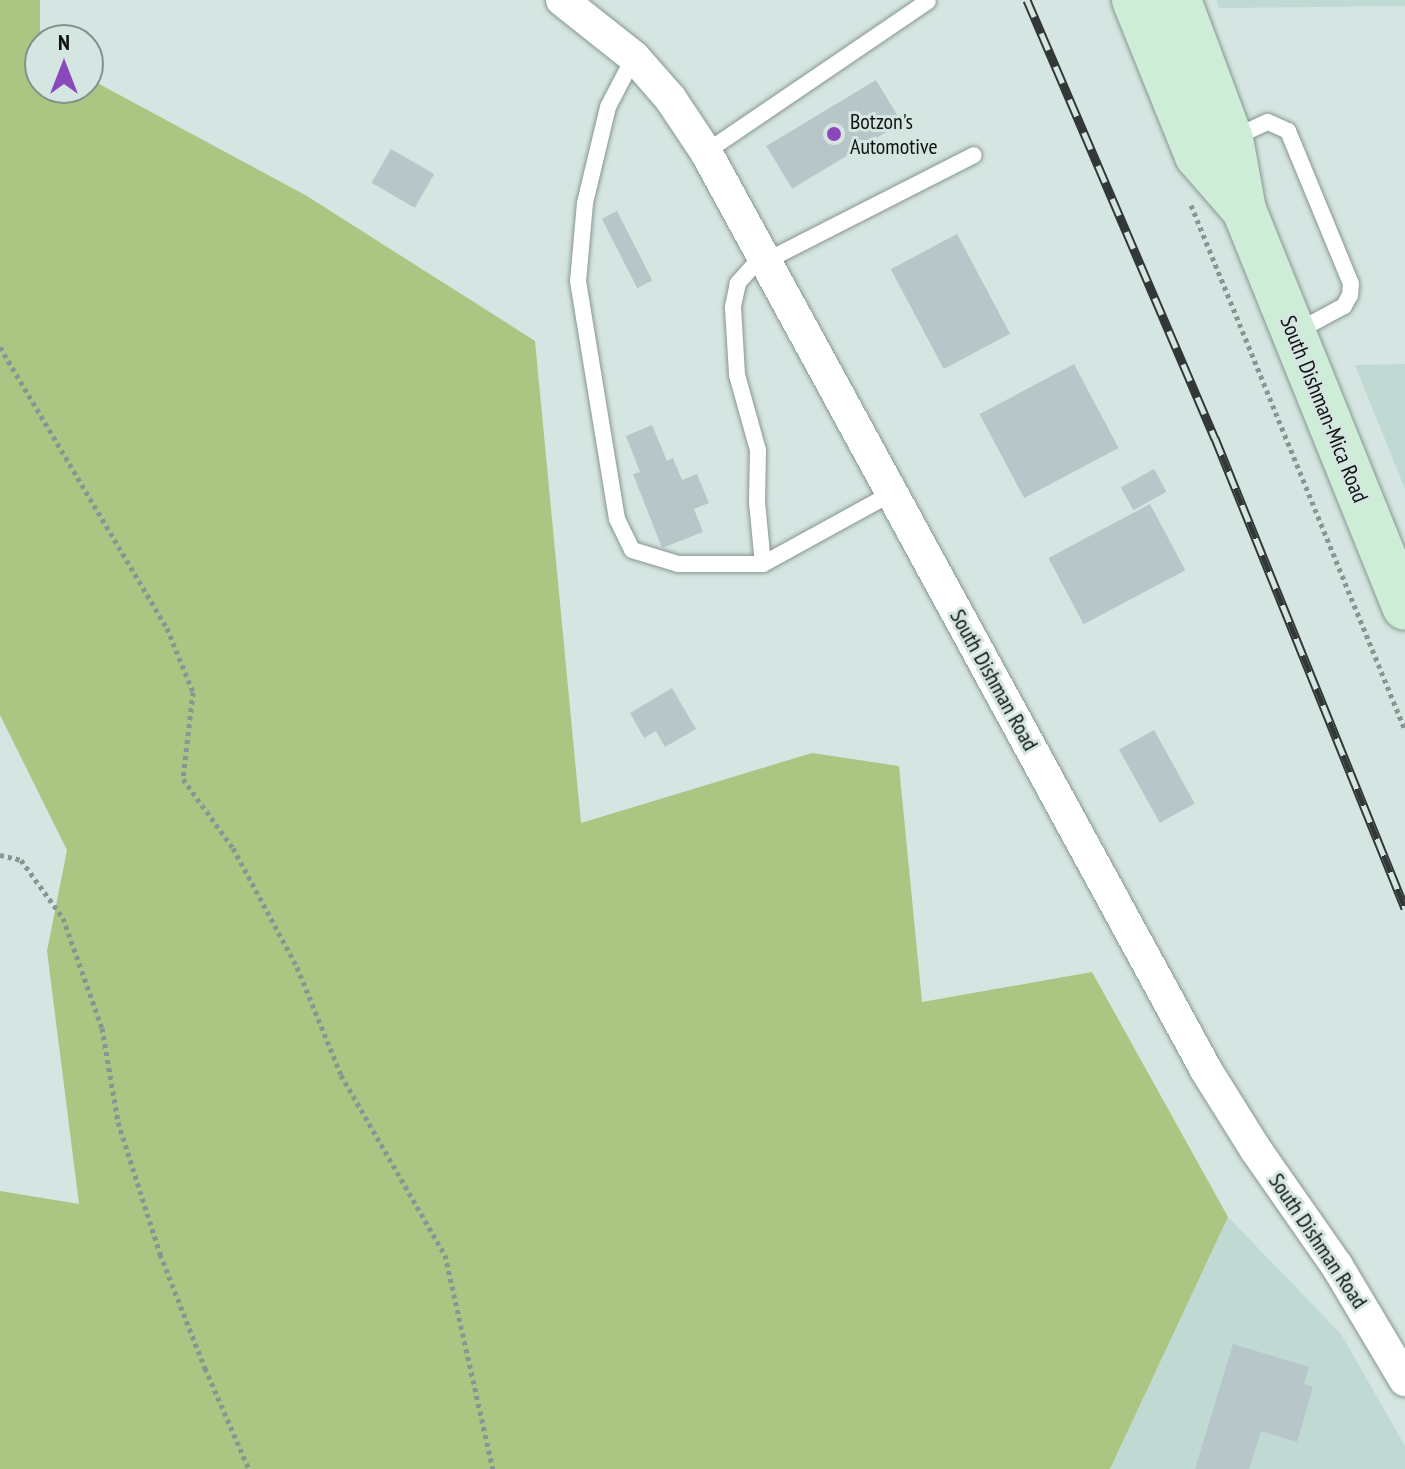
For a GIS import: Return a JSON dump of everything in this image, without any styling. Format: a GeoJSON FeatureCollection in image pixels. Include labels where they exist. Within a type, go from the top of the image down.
{"type":"FeatureCollection","features":[{"type":"Feature","properties":{"kind":"main road","name":"South Dishman-Mica Road"},"geometry":{"type":"LineString","coordinates":[[1134,0],[1197,156],[1244,210]]}},
{"type":"Feature","properties":{"kind":"main road","name":"South Dishman-Mica Road"},"geometry":{"type":"LineString","coordinates":[[1179,0],[1231,139],[1244,210],[1405,608]]}},
{"type":"Feature","properties":{"kind":"street","name":"South Dishman Road"},"geometry":{"type":"LineString","coordinates":[[562,0],[634,57],[670,98],[706,152],[1206,1070],[1256,1150],[1337,1266],[1405,1380]]}},
{"type":"Feature","properties":{"kind":"lane"},"geometry":{"type":"LineString","coordinates":[[706,152],[928,1]]}},
{"type":"Feature","properties":{"kind":"lane"},"geometry":{"type":"LineString","coordinates":[[634,57],[608,107],[585,203],[578,281],[617,519],[632,550],[678,564],[763,564],[892,493]]}},
{"type":"Feature","properties":{"kind":"lane"},"geometry":{"type":"LineString","coordinates":[[1231,139],[1268,122],[1288,131],[1351,284],[1344,306],[1293,333]]}},
{"type":"Feature","properties":{"kind":"lane"},"geometry":{"type":"LineString","coordinates":[[763,564],[757,502],[758,450],[737,375],[733,307],[738,283],[764,258],[974,155]]}},
{"type":"Feature","properties":{"kind":"path"},"geometry":{"type":"LineString","coordinates":[[1187,195],[1405,730]]}},
{"type":"Feature","properties":{"kind":"path"},"geometry":{"type":"LineString","coordinates":[[0,347],[167,628],[193,692],[183,779],[233,848],[297,967],[341,1075],[445,1255],[493,1469]]}},
{"type":"Feature","properties":{"kind":"path"},"geometry":{"type":"LineString","coordinates":[[0,855],[21,860],[63,918],[102,1028],[118,1122],[160,1254],[249,1469]]}},
{"type":"Feature","properties":{"kind":"shaded area"},"geometry":{"type":"Polygon","coordinates":[[[1216,0],[1405,0],[1405,6],[1219,8],[1216,0]]]}},
{"type":"Feature","properties":{"kind":"shaded area"},"geometry":{"type":"Polygon","coordinates":[[[1405,364],[1405,489],[1355,365],[1405,364]]]}},
{"type":"Feature","properties":{"kind":"shaded area"},"geometry":{"type":"Polygon","coordinates":[[[1228,1217],[1341,1334],[1405,1446],[1405,1469],[1110,1469],[1228,1217]]]}},
{"type":"Feature","properties":{"kind":"green space"},"geometry":{"type":"Polygon","coordinates":[[[0,0],[40,0],[40,24],[24,24],[24,104],[104,104],[104,87],[307,196],[535,341],[581,823],[812,753],[899,766],[922,1002],[1092,972],[1228,1217],[1110,1469],[0,1469],[0,1191],[79,1204],[47,951],[67,850],[0,715],[0,0]]]}},
{"type":"Feature","properties":{"kind":"building","name":"Botzon's Automotive"},"geometry":{"type":"Polygon","coordinates":[[[876,80],[902,123],[792,189],[766,146],[876,80]]]}},
{"type":"Feature","properties":{"kind":"building"},"geometry":{"type":"Polygon","coordinates":[[[391,149],[434,174],[415,208],[372,183],[391,149]]]}},
{"type":"Feature","properties":{"kind":"building"},"geometry":{"type":"Polygon","coordinates":[[[617,211],[652,280],[637,288],[602,219],[617,211]]]}},
{"type":"Feature","properties":{"kind":"building"},"geometry":{"type":"Polygon","coordinates":[[[957,234],[1010,334],[944,369],[891,269],[957,234]]]}},
{"type":"Feature","properties":{"kind":"building"},"geometry":{"type":"Polygon","coordinates":[[[1074,364],[1119,448],[1024,498],[980,414],[1074,364]]]}},
{"type":"Feature","properties":{"kind":"building"},"geometry":{"type":"Polygon","coordinates":[[[652,425],[667,461],[673,458],[682,480],[697,474],[709,503],[694,509],[703,532],[662,548],[633,474],[640,472],[626,436],[652,425]]]}},
{"type":"Feature","properties":{"kind":"building"},"geometry":{"type":"Polygon","coordinates":[[[1154,469],[1167,492],[1133,510],[1121,487],[1154,469]]]}},
{"type":"Feature","properties":{"kind":"building"},"geometry":{"type":"Polygon","coordinates":[[[1150,504],[1185,570],[1084,624],[1048,558],[1150,504]]]}},
{"type":"Feature","properties":{"kind":"building"},"geometry":{"type":"Polygon","coordinates":[[[672,688],[696,729],[665,747],[656,731],[644,738],[630,713],[672,688]]]}},
{"type":"Feature","properties":{"kind":"building"},"geometry":{"type":"Polygon","coordinates":[[[1154,730],[1195,803],[1160,823],[1119,749],[1154,730]]]}},
{"type":"Feature","properties":{"kind":"building"},"geometry":{"type":"Polygon","coordinates":[[[1233,1344],[1309,1367],[1304,1384],[1313,1387],[1297,1442],[1261,1431],[1249,1469],[1195,1469],[1233,1344]]]}},
{"type":"Feature","properties":{"kind":"railway"},"geometry":{"type":"LineString","coordinates":[[1027,0],[1215,438],[1405,908]]}},
{"type":"Feature","properties":{"kind":"place","name":"Botzon's Automotive"},"geometry":{"type":"Point","coordinates":[834,134]}}]}
